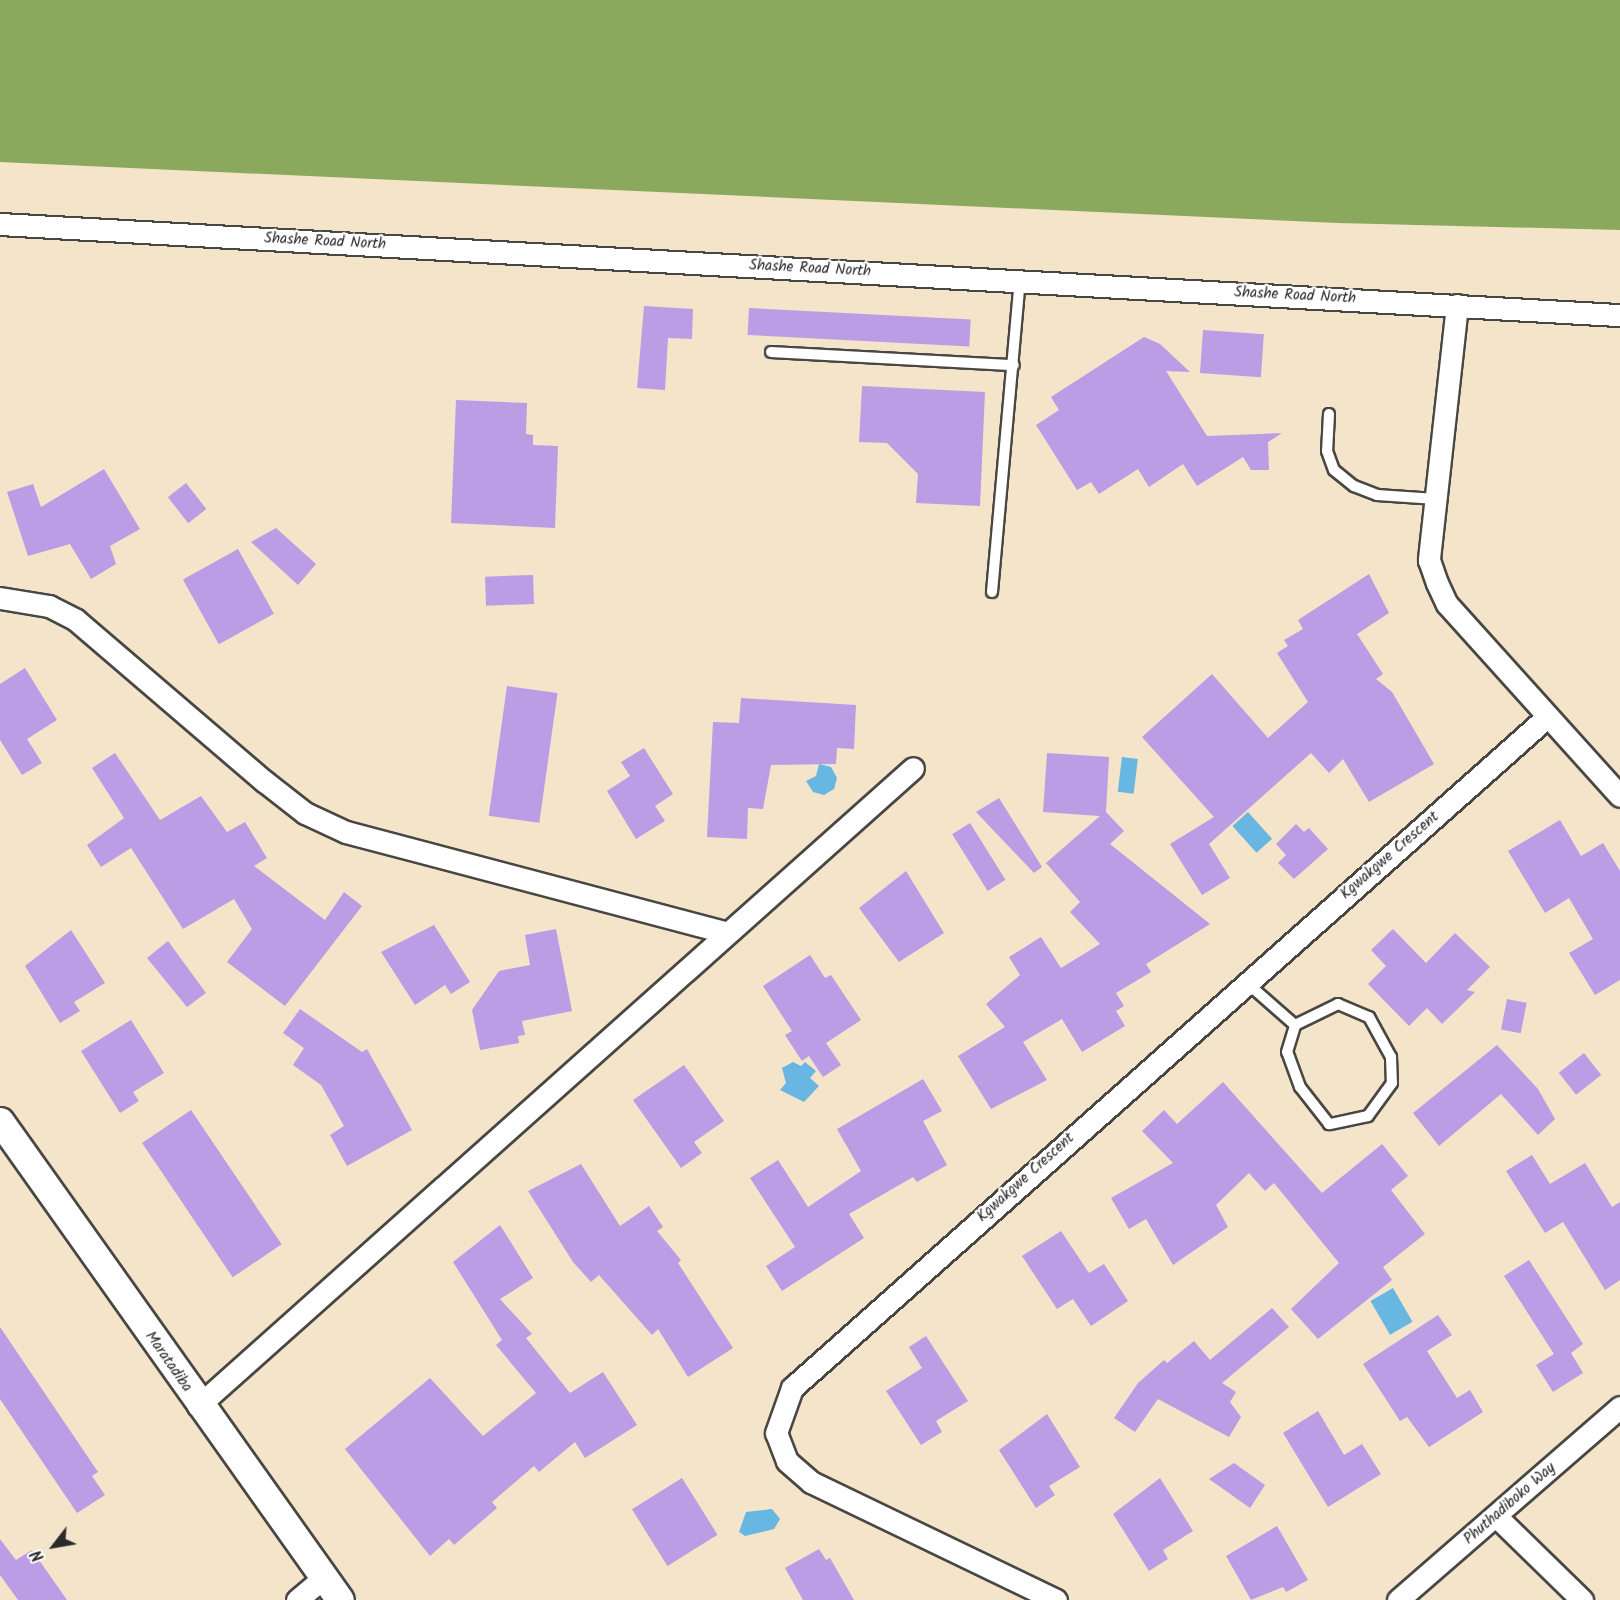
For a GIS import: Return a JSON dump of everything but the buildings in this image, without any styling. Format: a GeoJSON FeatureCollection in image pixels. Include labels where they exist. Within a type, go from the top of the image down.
{"type":"FeatureCollection","features":[{"type":"Feature","properties":{"kind":"street","name":"Shashe Road North"},"geometry":{"type":"LineString","coordinates":[[0,224],[1620,315]]}},
{"type":"Feature","properties":{"kind":"street"},"geometry":{"type":"LineString","coordinates":[[1457,305],[1429,560],[1447,604],[1620,796]]}},
{"type":"Feature","properties":{"kind":"street"},"geometry":{"type":"LineString","coordinates":[[0,598],[50,606],[76,620],[264,781],[305,813],[346,832],[727,933]]}},
{"type":"Feature","properties":{"kind":"street","name":"Kgwakgwe Crescent"},"geometry":{"type":"LineString","coordinates":[[1056,1600],[811,1482],[786,1461],[776,1433],[784,1402],[810,1369],[1548,716]]}},
{"type":"Feature","properties":{"kind":"street"},"geometry":{"type":"LineString","coordinates":[[198,1406],[913,768]]}},
{"type":"Feature","properties":{"kind":"street","name":"Maratadiba"},"geometry":{"type":"LineString","coordinates":[[0,1121],[198,1406],[322,1579],[340,1600]]}},
{"type":"Feature","properties":{"kind":"street","name":"Phuthadiboko Way"},"geometry":{"type":"LineString","coordinates":[[1398,1600],[1620,1407]]}},
{"type":"Feature","properties":{"kind":"street"},"geometry":{"type":"LineString","coordinates":[[1497,1516],[1582,1600]]}},
{"type":"Feature","properties":{"kind":"street"},"geometry":{"type":"LineString","coordinates":[[297,1600],[322,1579]]}},
{"type":"Feature","properties":{"kind":"lane"},"geometry":{"type":"LineString","coordinates":[[992,592],[1020,280]]}},
{"type":"Feature","properties":{"kind":"lane"},"geometry":{"type":"LineString","coordinates":[[771,352],[1014,365]]}},
{"type":"Feature","properties":{"kind":"lane"},"geometry":{"type":"LineString","coordinates":[[1329,414],[1327,451],[1334,470],[1354,486],[1377,495],[1436,499]]}},
{"type":"Feature","properties":{"kind":"lane"},"geometry":{"type":"LineString","coordinates":[[1247,982],[1295,1025]]}},
{"type":"Feature","properties":{"kind":"lane"},"geometry":{"type":"LineString","coordinates":[[1338,1004],[1369,1017],[1391,1057],[1392,1083],[1368,1116],[1329,1124],[1300,1087],[1287,1052],[1295,1025],[1338,1004]]}},
{"type":"Feature","properties":{"kind":"green space"},"geometry":{"type":"Polygon","coordinates":[[[0,0],[1620,0],[1620,230],[1338,223],[0,162],[0,0]]]}},
{"type":"Feature","properties":{"kind":"water"},"geometry":{"type":"Polygon","coordinates":[[[1122,757],[1138,759],[1134,794],[1118,792],[1122,757]]]}},
{"type":"Feature","properties":{"kind":"water"},"geometry":{"type":"Polygon","coordinates":[[[819,764],[831,767],[837,778],[834,789],[824,795],[813,792],[806,781],[816,776],[819,764]]]}},
{"type":"Feature","properties":{"kind":"water"},"geometry":{"type":"Polygon","coordinates":[[[1248,812],[1272,839],[1256,853],[1232,826],[1248,812]]]}},
{"type":"Feature","properties":{"kind":"water"},"geometry":{"type":"Polygon","coordinates":[[[793,1062],[801,1066],[805,1062],[816,1071],[810,1078],[819,1086],[804,1102],[780,1090],[786,1083],[782,1068],[793,1062]]]}},
{"type":"Feature","properties":{"kind":"water"},"geometry":{"type":"Polygon","coordinates":[[[1393,1288],[1412,1322],[1390,1335],[1370,1301],[1393,1288]]]}},
{"type":"Feature","properties":{"kind":"water"},"geometry":{"type":"Polygon","coordinates":[[[772,1509],[780,1519],[774,1529],[745,1536],[739,1532],[746,1512],[772,1509]]]}}]}
